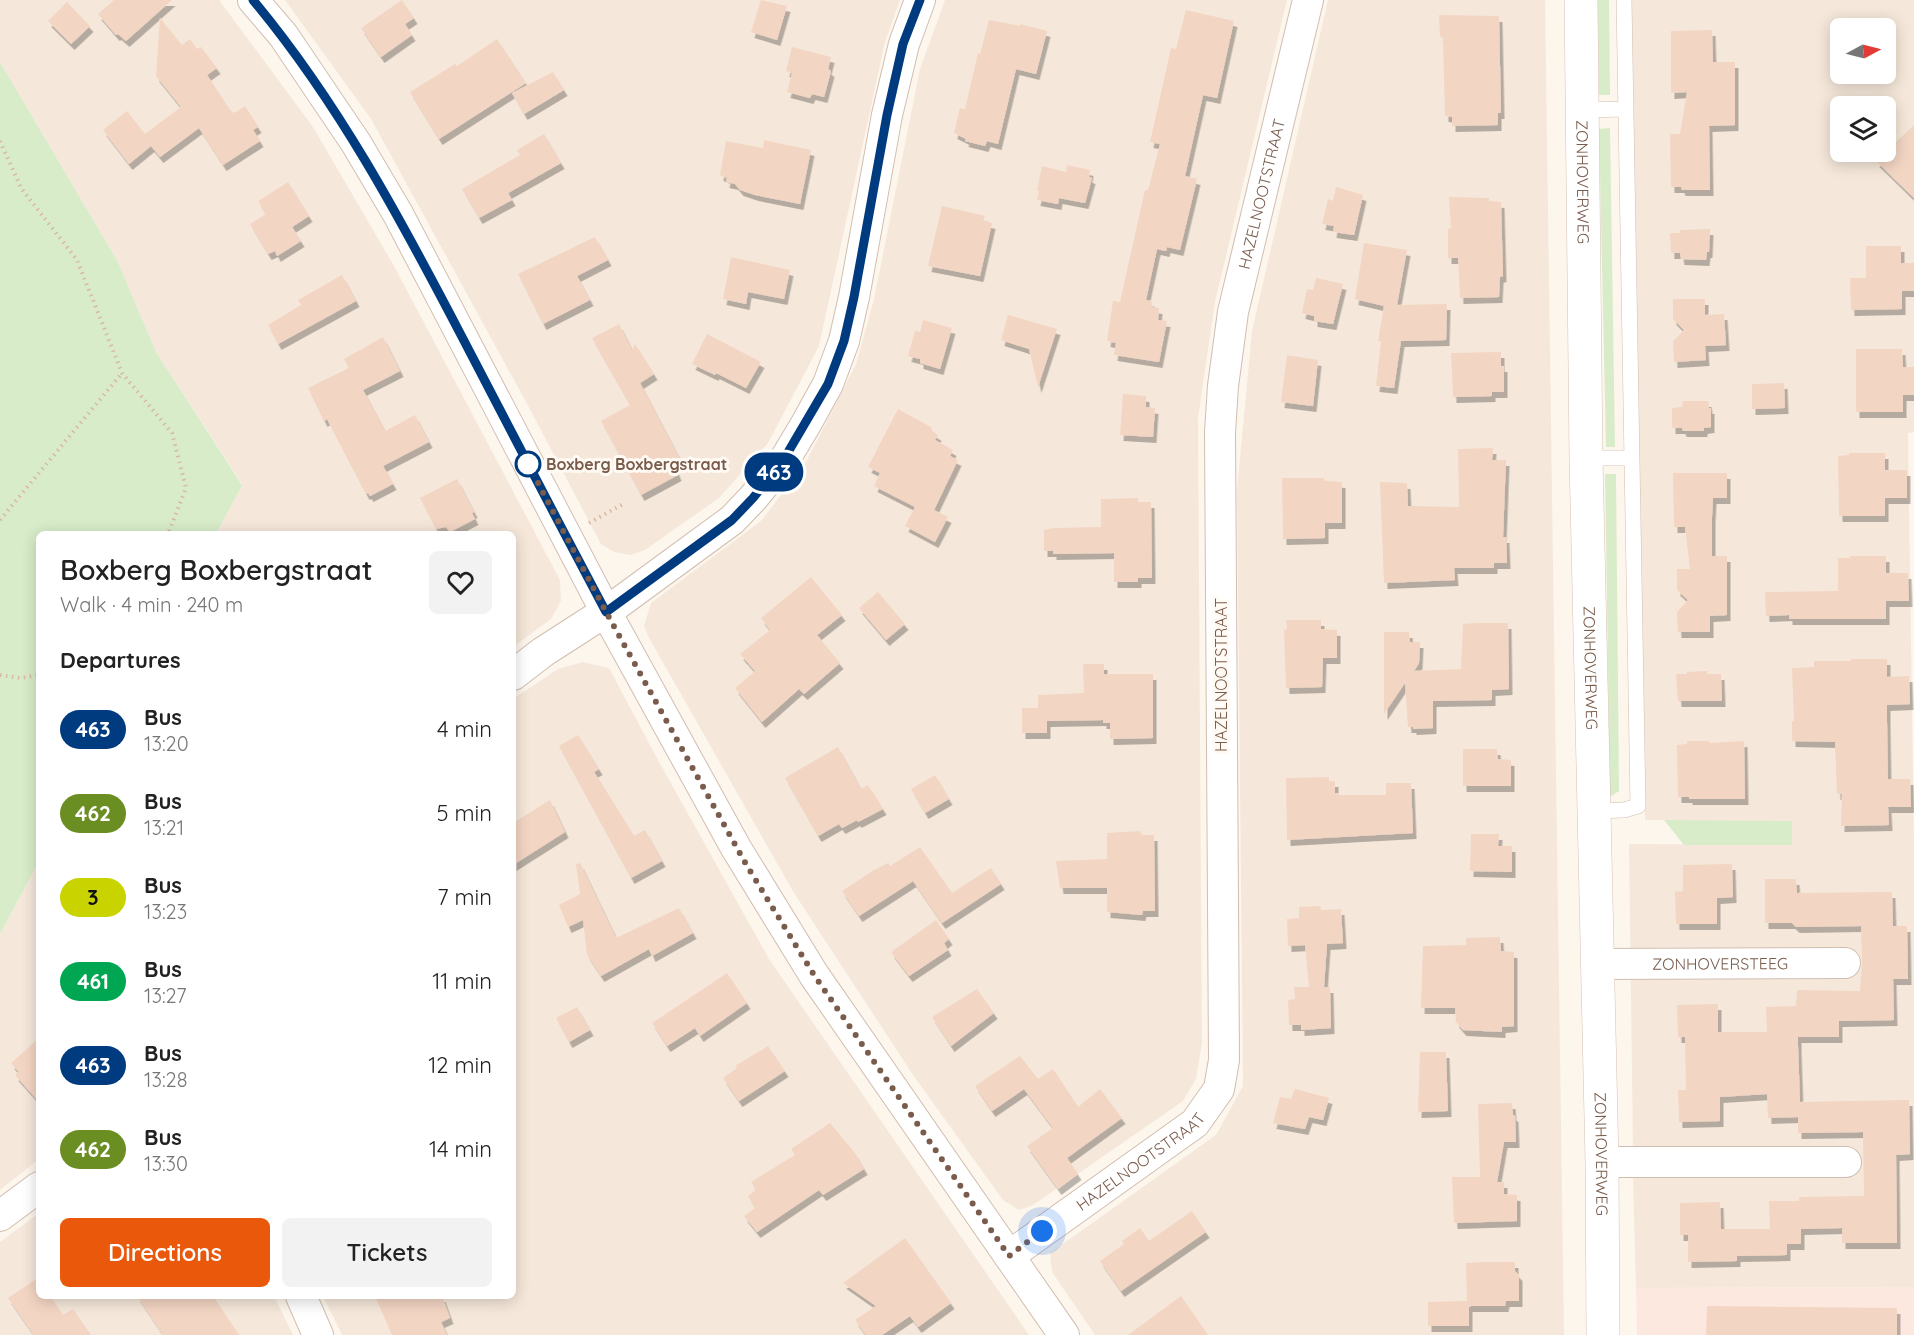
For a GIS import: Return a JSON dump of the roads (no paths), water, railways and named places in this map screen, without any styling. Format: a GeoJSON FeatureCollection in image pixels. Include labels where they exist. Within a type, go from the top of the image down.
{"type":"FeatureCollection","features":[{"type":"Feature","properties":{"kind":"street"},"geometry":{"type":"LineString","coordinates":[[253,0],[283,35],[357,143],[398,214],[606,612],[736,848],[814,975],[1064,1335]]}},
{"type":"Feature","properties":{"kind":"street"},"geometry":{"type":"LineString","coordinates":[[516,673],[543,652],[606,612],[732,520],[784,459],[828,384],[844,341],[887,115],[903,44],[920,0]]}},
{"type":"Feature","properties":{"kind":"street","name":"HAZELNOOTSTRAAT"},"geometry":{"type":"LineString","coordinates":[[1009,1256],[1195,1123],[1220,1089],[1224,1060],[1220,444],[1223,386],[1233,312],[1308,0]]}},
{"type":"Feature","properties":{"kind":"street","name":"ZONHOVERWEG"},"geometry":{"type":"LineString","coordinates":[[1581,0],[1586,458],[1602,1162],[1603,1335]]}},
{"type":"Feature","properties":{"kind":"street","name":"ZONHOVERSTEEG"},"geometry":{"type":"LineString","coordinates":[[1597,964],[1845,963]]}},
{"type":"Feature","properties":{"kind":"street"},"geometry":{"type":"LineString","coordinates":[[1602,1162],[1846,1162]]}},
{"type":"Feature","properties":{"kind":"street"},"geometry":{"type":"LineString","coordinates":[[0,1216],[36,1189]]}},
{"type":"Feature","properties":{"kind":"street"},"geometry":{"type":"LineString","coordinates":[[301,1299],[318,1335]]}},
{"type":"Feature","properties":{"kind":"lane"},"geometry":{"type":"LineString","coordinates":[[1594,811],[1624,810],[1638,806],[1624,0]]}},
{"type":"Feature","properties":{"kind":"lane"},"geometry":{"type":"LineString","coordinates":[[1582,110],[1626,109]]}},
{"type":"Feature","properties":{"kind":"lane"},"geometry":{"type":"LineString","coordinates":[[1586,458],[1632,458]]}},
{"type":"Feature","properties":{"kind":"place","name":"Boxberg Boxbergstraat"},"geometry":{"type":"Point","coordinates":[528,464]}}]}
